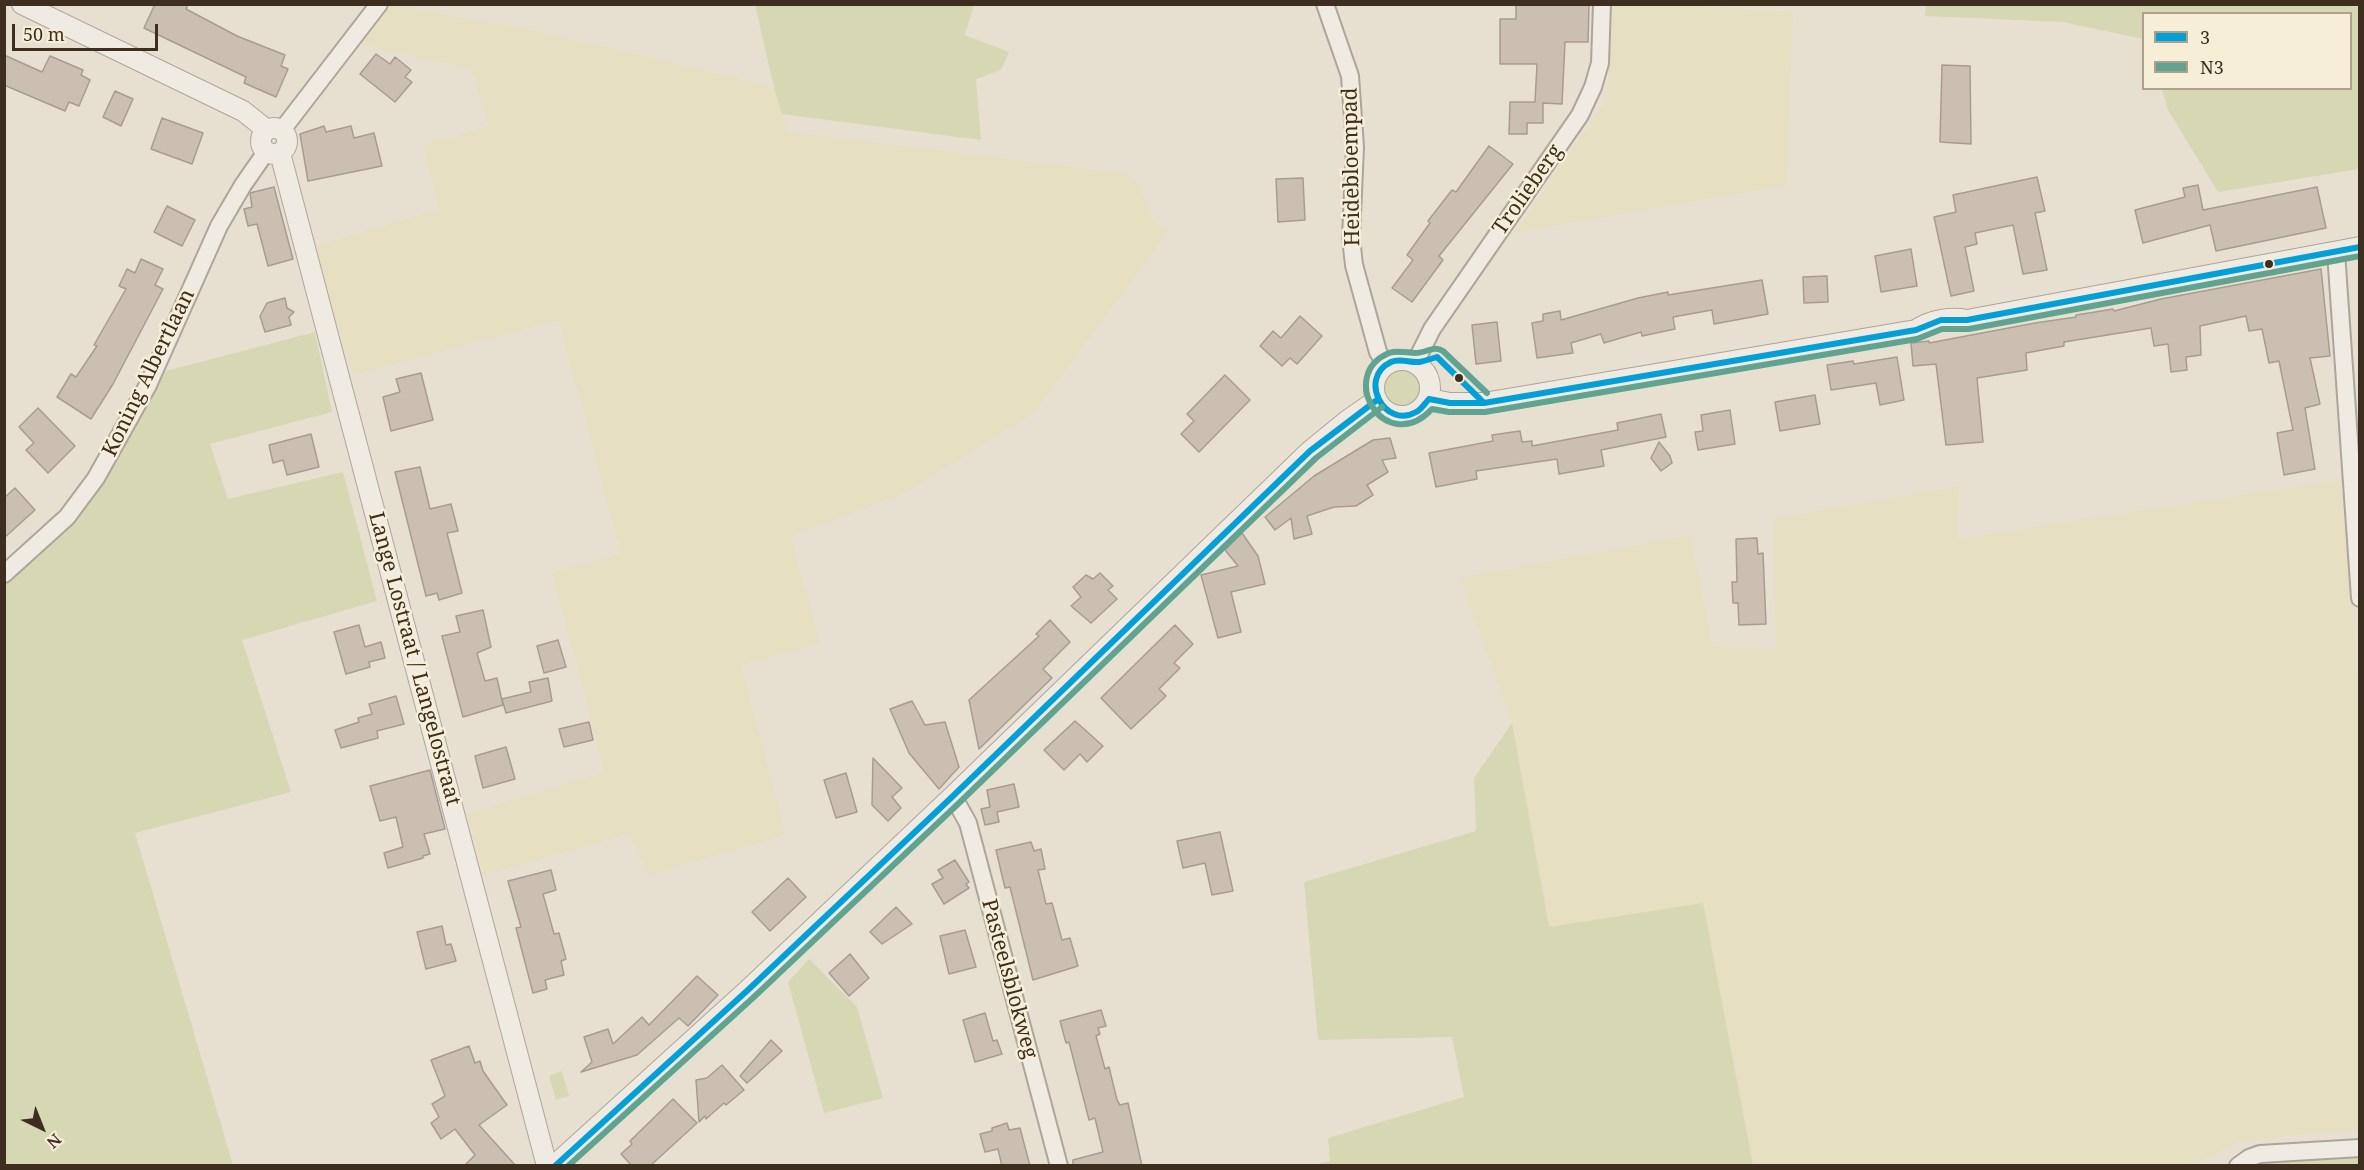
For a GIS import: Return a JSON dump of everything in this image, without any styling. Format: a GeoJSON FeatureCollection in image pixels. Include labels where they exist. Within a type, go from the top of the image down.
{"type":"FeatureCollection","features":[{"type":"Feature","properties":{"kind":"street"},"geometry":{"type":"LineString","coordinates":[[22,4],[243,111],[274,130],[379,4]]}},
{"type":"Feature","properties":{"kind":"street","name":"Heidebloempad"},"geometry":{"type":"LineString","coordinates":[[1324,4],[1350,76],[1355,147],[1351,238],[1354,265],[1378,352],[1386,365]]}},
{"type":"Feature","properties":{"kind":"street","name":"Trolieberg"},"geometry":{"type":"LineString","coordinates":[[1415,363],[1432,329],[1580,115],[1593,87],[1600,63],[1602,4]]}},
{"type":"Feature","properties":{"kind":"street","name":"Lange Lostraat / Langelostraat"},"geometry":{"type":"LineString","coordinates":[[274,130],[260,138],[262,148],[273,153],[547,1166]]}},
{"type":"Feature","properties":{"kind":"street","name":"Koning Albertlaan"},"geometry":{"type":"LineString","coordinates":[[4,574],[67,517],[96,478],[148,386],[219,226],[243,185],[273,153]]}},
{"type":"Feature","properties":{"kind":"street"},"geometry":{"type":"LineString","coordinates":[[1429,399],[1450,403],[1484,403],[1916,330],[1932,322],[1956,318],[1967,320],[2360,247]]}},
{"type":"Feature","properties":{"kind":"street"},"geometry":{"type":"LineString","coordinates":[[2336,252],[2360,598]]}},
{"type":"Feature","properties":{"kind":"street"},"geometry":{"type":"LineString","coordinates":[[1401,360],[1415,363],[1428,377],[1431,386],[1429,399],[1419,410],[1402,416],[1387,411],[1377,400],[1374,390],[1379,372],[1386,365],[1401,360]]}},
{"type":"Feature","properties":{"kind":"street"},"geometry":{"type":"LineString","coordinates":[[554,1166],[749,989],[953,796],[1310,451],[1377,400]]}},
{"type":"Feature","properties":{"kind":"street","name":"Pasteelsblokweg"},"geometry":{"type":"LineString","coordinates":[[953,796],[968,823],[1059,1166]]}},
{"type":"Feature","properties":{"kind":"street"},"geometry":{"type":"LineString","coordinates":[[2238,1166],[2260,1154],[2360,1148]]}},
{"type":"Feature","properties":{"kind":"shaded area"},"geometry":{"type":"Polygon","coordinates":[[[389,4],[554,35],[774,87],[789,132],[1128,174],[1137,181],[1154,223],[1170,229],[1035,412],[905,493],[791,536],[820,644],[742,665],[785,835],[648,875],[629,834],[484,875],[467,814],[605,772],[552,573],[621,554],[559,320],[353,375],[312,247],[440,209],[422,145],[489,126],[471,69],[357,44],[389,4]]]}},
{"type":"Feature","properties":{"kind":"shaded area"},"geometry":{"type":"Polygon","coordinates":[[[1614,5],[1678,5],[1793,12],[1787,185],[1515,233],[1606,100],[1614,5]]]}},
{"type":"Feature","properties":{"kind":"shaded area"},"geometry":{"type":"Polygon","coordinates":[[[2345,479],[2360,736],[2359,1129],[2241,1141],[2202,1161],[2181,1165],[1753,1165],[1703,904],[1549,927],[1512,723],[1460,578],[1690,535],[1713,647],[1776,649],[1773,519],[1959,486],[1958,539],[2345,479]]]}},
{"type":"Feature","properties":{"kind":"green space"},"geometry":{"type":"Polygon","coordinates":[[[1926,4],[2359,5],[2359,169],[2218,192],[2168,110],[2162,90],[2352,90],[2352,12],[2142,12],[2142,39],[2063,22],[1925,16],[1926,4]]]}},
{"type":"Feature","properties":{"kind":"green space"},"geometry":{"type":"Polygon","coordinates":[[[755,5],[974,5],[965,35],[1009,52],[1001,70],[976,79],[981,140],[782,114],[755,5]]]}},
{"type":"Feature","properties":{"kind":"green space"},"geometry":{"type":"Polygon","coordinates":[[[315,332],[332,412],[210,444],[228,499],[343,472],[377,601],[242,640],[291,792],[135,833],[233,1165],[5,1165],[4,578],[100,482],[166,371],[315,332]]]}},
{"type":"Feature","properties":{"kind":"green space"},"geometry":{"type":"Polygon","coordinates":[[[1403,369],[1417,374],[1422,388],[1417,402],[1403,407],[1389,402],[1384,388],[1389,374],[1403,369]]]}},
{"type":"Feature","properties":{"kind":"green space"},"geometry":{"type":"Polygon","coordinates":[[[1512,723],[1549,927],[1703,903],[1753,1165],[1315,1165],[1330,1161],[1328,1138],[1464,1097],[1452,1037],[1318,1040],[1304,882],[1476,831],[1474,778],[1512,723]]]}},
{"type":"Feature","properties":{"kind":"green space"},"geometry":{"type":"Polygon","coordinates":[[[809,959],[857,1007],[883,1098],[824,1113],[788,982],[809,959]]]}},
{"type":"Feature","properties":{"kind":"green space"},"geometry":{"type":"Polygon","coordinates":[[[562,1071],[569,1096],[556,1100],[549,1076],[562,1071]]]}},
{"type":"Feature","properties":{"kind":"green space"},"geometry":{"type":"Polygon","coordinates":[[[2359,1155],[2359,1165],[2253,1166],[2280,1160],[2359,1155]]]}},
{"type":"Feature","properties":{"kind":"building"},"geometry":{"type":"Polygon","coordinates":[[[155,4],[188,4],[186,9],[237,36],[285,55],[281,66],[288,69],[276,97],[244,83],[246,77],[144,28],[155,4]]]}},
{"type":"Feature","properties":{"kind":"building"},"geometry":{"type":"Polygon","coordinates":[[[1516,4],[1589,4],[1588,42],[1565,42],[1562,104],[1543,103],[1543,123],[1527,123],[1527,134],[1509,134],[1510,102],[1535,102],[1537,64],[1500,64],[1500,19],[1516,19],[1516,4]]]}},
{"type":"Feature","properties":{"kind":"building"},"geometry":{"type":"Polygon","coordinates":[[[376,54],[390,64],[395,57],[411,70],[405,77],[412,82],[395,102],[360,74],[376,54]]]}},
{"type":"Feature","properties":{"kind":"building"},"geometry":{"type":"Polygon","coordinates":[[[4,55],[42,72],[50,56],[83,70],[81,75],[90,80],[79,106],[69,102],[65,111],[4,85],[4,55]]]}},
{"type":"Feature","properties":{"kind":"building"},"geometry":{"type":"Polygon","coordinates":[[[1942,65],[1970,66],[1971,144],[1940,142],[1942,65]]]}},
{"type":"Feature","properties":{"kind":"building"},"geometry":{"type":"Polygon","coordinates":[[[115,91],[133,99],[121,126],[103,117],[115,91]]]}},
{"type":"Feature","properties":{"kind":"building"},"geometry":{"type":"Polygon","coordinates":[[[162,118],[203,133],[192,164],[151,149],[162,118]]]}},
{"type":"Feature","properties":{"kind":"building"},"geometry":{"type":"Polygon","coordinates":[[[324,126],[326,132],[351,126],[354,138],[374,133],[382,166],[308,181],[300,134],[324,126]]]}},
{"type":"Feature","properties":{"kind":"building"},"geometry":{"type":"Polygon","coordinates":[[[1489,146],[1513,164],[1439,256],[1443,260],[1412,302],[1392,288],[1413,260],[1407,255],[1430,223],[1428,221],[1452,190],[1456,192],[1489,146]]]}},
{"type":"Feature","properties":{"kind":"building"},"geometry":{"type":"Polygon","coordinates":[[[2037,177],[2045,211],[2035,213],[2047,270],[2023,274],[2013,225],[1975,233],[1977,244],[1965,247],[1974,291],[1951,296],[1934,217],[1956,212],[1953,195],[2037,177]]]}},
{"type":"Feature","properties":{"kind":"building"},"geometry":{"type":"Polygon","coordinates":[[[1303,178],[1305,220],[1278,222],[1276,179],[1303,178]]]}},
{"type":"Feature","properties":{"kind":"building"},"geometry":{"type":"Polygon","coordinates":[[[2198,185],[2203,210],[2317,187],[2326,228],[2216,251],[2210,225],[2143,243],[2135,210],[2185,197],[2183,188],[2198,185]]]}},
{"type":"Feature","properties":{"kind":"building"},"geometry":{"type":"Polygon","coordinates":[[[274,187],[293,259],[268,266],[257,224],[248,226],[244,209],[252,207],[250,193],[274,187]]]}},
{"type":"Feature","properties":{"kind":"building"},"geometry":{"type":"Polygon","coordinates":[[[167,206],[195,220],[182,246],[154,232],[167,206]]]}},
{"type":"Feature","properties":{"kind":"building"},"geometry":{"type":"Polygon","coordinates":[[[1911,249],[1917,286],[1881,292],[1875,256],[1911,249]]]}},
{"type":"Feature","properties":{"kind":"building"},"geometry":{"type":"Polygon","coordinates":[[[141,259],[163,269],[155,285],[163,289],[113,384],[91,419],[57,397],[71,374],[76,377],[97,346],[94,345],[126,289],[119,286],[127,269],[135,273],[141,259]]]}},
{"type":"Feature","properties":{"kind":"building"},"geometry":{"type":"Polygon","coordinates":[[[2321,269],[2330,356],[2310,358],[2320,404],[2305,408],[2315,469],[2284,475],[2277,433],[2293,430],[2279,361],[2269,363],[2262,329],[2249,331],[2246,316],[2200,326],[2201,355],[2186,357],[2187,370],[2171,372],[2168,344],[2154,346],[2151,328],[2064,342],[2064,346],[2026,353],[2027,370],[1977,378],[1983,442],[1946,445],[1936,364],[1913,366],[1911,343],[1929,341],[1929,343],[2076,317],[2076,315],[2113,309],[2114,311],[2161,299],[2321,269]]]}},
{"type":"Feature","properties":{"kind":"building"},"geometry":{"type":"Polygon","coordinates":[[[1827,276],[1828,302],[1804,303],[1803,277],[1827,276]]]}},
{"type":"Feature","properties":{"kind":"building"},"geometry":{"type":"Polygon","coordinates":[[[1762,280],[1768,314],[1714,324],[1712,310],[1673,317],[1675,329],[1642,336],[1641,332],[1604,343],[1601,334],[1571,343],[1573,353],[1537,358],[1532,323],[1543,321],[1543,314],[1560,311],[1561,320],[1668,292],[1668,295],[1762,280]]]}},
{"type":"Feature","properties":{"kind":"building"},"geometry":{"type":"Polygon","coordinates":[[[285,298],[287,308],[294,312],[289,317],[291,325],[265,332],[260,316],[267,303],[285,298]]]}},
{"type":"Feature","properties":{"kind":"building"},"geometry":{"type":"Polygon","coordinates":[[[1300,316],[1322,336],[1297,364],[1290,358],[1282,366],[1260,346],[1273,331],[1281,338],[1300,316]]]}},
{"type":"Feature","properties":{"kind":"building"},"geometry":{"type":"Polygon","coordinates":[[[1497,322],[1501,361],[1476,364],[1472,325],[1497,322]]]}},
{"type":"Feature","properties":{"kind":"building"},"geometry":{"type":"Polygon","coordinates":[[[1897,357],[1904,400],[1880,405],[1876,383],[1831,390],[1827,365],[1853,361],[1854,364],[1897,357]]]}},
{"type":"Feature","properties":{"kind":"building"},"geometry":{"type":"Polygon","coordinates":[[[421,373],[433,420],[391,431],[383,397],[400,392],[396,379],[421,373]]]}},
{"type":"Feature","properties":{"kind":"building"},"geometry":{"type":"Polygon","coordinates":[[[1225,375],[1250,400],[1199,452],[1181,434],[1194,421],[1187,414],[1225,375]]]}},
{"type":"Feature","properties":{"kind":"building"},"geometry":{"type":"Polygon","coordinates":[[[1815,395],[1820,424],[1780,431],[1775,402],[1815,395]]]}},
{"type":"Feature","properties":{"kind":"building"},"geometry":{"type":"Polygon","coordinates":[[[38,408],[75,446],[48,473],[26,450],[34,443],[19,427],[38,408]]]}},
{"type":"Feature","properties":{"kind":"building"},"geometry":{"type":"Polygon","coordinates":[[[1730,410],[1735,444],[1698,450],[1695,432],[1703,431],[1701,415],[1730,410]]]}},
{"type":"Feature","properties":{"kind":"building"},"geometry":{"type":"Polygon","coordinates":[[[1661,414],[1666,437],[1601,450],[1604,466],[1559,474],[1557,459],[1476,471],[1477,479],[1436,487],[1429,453],[1493,441],[1492,435],[1520,431],[1522,442],[1532,441],[1532,446],[1618,430],[1617,423],[1661,414]]]}},
{"type":"Feature","properties":{"kind":"building"},"geometry":{"type":"Polygon","coordinates":[[[311,434],[319,467],[287,475],[283,460],[273,463],[269,445],[311,434]]]}},
{"type":"Feature","properties":{"kind":"building"},"geometry":{"type":"Polygon","coordinates":[[[1390,438],[1396,458],[1382,460],[1388,472],[1367,485],[1373,495],[1356,506],[1334,507],[1307,516],[1312,534],[1294,539],[1291,518],[1275,530],[1265,517],[1314,476],[1373,440],[1390,438]]]}},
{"type":"Feature","properties":{"kind":"building"},"geometry":{"type":"Polygon","coordinates":[[[1659,442],[1670,456],[1672,463],[1661,471],[1651,458],[1659,442]]]}},
{"type":"Feature","properties":{"kind":"building"},"geometry":{"type":"Polygon","coordinates":[[[420,467],[430,509],[451,504],[458,531],[447,533],[462,593],[439,600],[437,593],[426,596],[395,472],[420,467]]]}},
{"type":"Feature","properties":{"kind":"building"},"geometry":{"type":"Polygon","coordinates":[[[15,488],[35,510],[4,538],[4,498],[15,488]]]}},
{"type":"Feature","properties":{"kind":"building"},"geometry":{"type":"Polygon","coordinates":[[[1242,533],[1258,556],[1265,584],[1231,592],[1241,632],[1218,638],[1201,575],[1238,566],[1225,550],[1242,533]]]}},
{"type":"Feature","properties":{"kind":"building"},"geometry":{"type":"Polygon","coordinates":[[[1757,538],[1758,554],[1763,553],[1766,624],[1739,625],[1738,603],[1733,603],[1732,582],[1737,582],[1736,539],[1757,538]]]}},
{"type":"Feature","properties":{"kind":"building"},"geometry":{"type":"Polygon","coordinates":[[[1100,573],[1113,586],[1108,590],[1117,599],[1091,623],[1071,606],[1081,597],[1073,587],[1086,575],[1093,579],[1100,573]]]}},
{"type":"Feature","properties":{"kind":"building"},"geometry":{"type":"Polygon","coordinates":[[[483,610],[491,647],[477,653],[485,681],[497,678],[503,705],[463,717],[442,636],[460,632],[456,616],[483,610]]]}},
{"type":"Feature","properties":{"kind":"building"},"geometry":{"type":"Polygon","coordinates":[[[1050,620],[1070,642],[1043,669],[1052,678],[979,749],[969,700],[1039,636],[1036,634],[1050,620]]]}},
{"type":"Feature","properties":{"kind":"building"},"geometry":{"type":"Polygon","coordinates":[[[359,625],[365,647],[381,642],[385,658],[369,662],[370,667],[346,674],[334,632],[359,625]]]}},
{"type":"Feature","properties":{"kind":"building"},"geometry":{"type":"Polygon","coordinates":[[[1175,625],[1193,644],[1174,663],[1180,668],[1159,689],[1166,696],[1131,729],[1101,698],[1175,625]]]}},
{"type":"Feature","properties":{"kind":"building"},"geometry":{"type":"Polygon","coordinates":[[[558,640],[566,667],[544,673],[537,646],[558,640]]]}},
{"type":"Feature","properties":{"kind":"building"},"geometry":{"type":"Polygon","coordinates":[[[548,678],[552,701],[506,713],[502,699],[531,692],[529,682],[548,678]]]}},
{"type":"Feature","properties":{"kind":"building"},"geometry":{"type":"Polygon","coordinates":[[[396,696],[404,724],[377,731],[378,738],[341,748],[335,730],[359,722],[358,718],[372,714],[369,704],[396,696]]]}},
{"type":"Feature","properties":{"kind":"building"},"geometry":{"type":"Polygon","coordinates":[[[912,701],[925,725],[945,722],[959,767],[939,789],[909,753],[890,709],[912,701]]]}},
{"type":"Feature","properties":{"kind":"building"},"geometry":{"type":"Polygon","coordinates":[[[1075,721],[1103,746],[1087,762],[1080,754],[1064,770],[1044,750],[1075,721]]]}},
{"type":"Feature","properties":{"kind":"building"},"geometry":{"type":"Polygon","coordinates":[[[589,722],[593,740],[564,747],[559,729],[589,722]]]}},
{"type":"Feature","properties":{"kind":"building"},"geometry":{"type":"Polygon","coordinates":[[[506,747],[515,779],[483,788],[475,756],[506,747]]]}},
{"type":"Feature","properties":{"kind":"building"},"geometry":{"type":"Polygon","coordinates":[[[873,758],[902,788],[892,797],[901,808],[888,821],[872,805],[873,758]]]}},
{"type":"Feature","properties":{"kind":"building"},"geometry":{"type":"Polygon","coordinates":[[[430,770],[445,829],[424,834],[430,854],[388,868],[384,853],[403,847],[396,817],[380,821],[370,786],[430,770]]]}},
{"type":"Feature","properties":{"kind":"building"},"geometry":{"type":"Polygon","coordinates":[[[846,773],[857,812],[836,818],[824,780],[846,773]]]}},
{"type":"Feature","properties":{"kind":"building"},"geometry":{"type":"Polygon","coordinates":[[[1014,784],[1019,807],[997,812],[999,822],[985,825],[981,809],[990,807],[987,790],[1014,784]]]}},
{"type":"Feature","properties":{"kind":"building"},"geometry":{"type":"Polygon","coordinates":[[[1220,832],[1233,891],[1212,895],[1205,863],[1183,868],[1177,841],[1220,832]]]}},
{"type":"Feature","properties":{"kind":"building"},"geometry":{"type":"Polygon","coordinates":[[[1031,842],[1034,851],[1041,849],[1045,869],[1038,870],[1046,904],[1052,903],[1062,940],[1070,938],[1078,966],[1033,980],[1010,887],[1005,888],[996,850],[1031,842]]]}},
{"type":"Feature","properties":{"kind":"building"},"geometry":{"type":"Polygon","coordinates":[[[955,860],[969,882],[966,884],[969,888],[944,904],[932,884],[943,878],[938,870],[955,860]]]}},
{"type":"Feature","properties":{"kind":"building"},"geometry":{"type":"Polygon","coordinates":[[[551,870],[556,890],[543,894],[554,934],[559,933],[566,959],[561,961],[564,975],[545,980],[547,989],[533,993],[516,928],[521,927],[508,881],[551,870]]]}},
{"type":"Feature","properties":{"kind":"building"},"geometry":{"type":"Polygon","coordinates":[[[788,878],[806,897],[770,931],[752,912],[788,878]]]}},
{"type":"Feature","properties":{"kind":"building"},"geometry":{"type":"Polygon","coordinates":[[[896,907],[912,924],[882,944],[870,932],[896,907]]]}},
{"type":"Feature","properties":{"kind":"building"},"geometry":{"type":"Polygon","coordinates":[[[442,926],[446,945],[451,944],[456,961],[426,969],[417,932],[442,926]]]}},
{"type":"Feature","properties":{"kind":"building"},"geometry":{"type":"Polygon","coordinates":[[[965,930],[976,967],[949,974],[940,936],[965,930]]]}},
{"type":"Feature","properties":{"kind":"building"},"geometry":{"type":"Polygon","coordinates":[[[850,954],[869,978],[849,996],[829,973],[850,954]]]}},
{"type":"Feature","properties":{"kind":"building"},"geometry":{"type":"Polygon","coordinates":[[[697,976],[718,995],[688,1026],[679,1018],[637,1055],[581,1072],[592,1062],[584,1037],[608,1029],[613,1044],[642,1017],[649,1025],[697,976]]]}},
{"type":"Feature","properties":{"kind":"building"},"geometry":{"type":"Polygon","coordinates":[[[1101,1010],[1106,1026],[1098,1028],[1100,1034],[1096,1036],[1105,1069],[1109,1067],[1117,1100],[1120,1105],[1128,1103],[1142,1166],[1073,1166],[1073,1160],[1103,1152],[1095,1118],[1089,1120],[1069,1042],[1066,1043],[1060,1021],[1101,1010]]]}},
{"type":"Feature","properties":{"kind":"building"},"geometry":{"type":"Polygon","coordinates":[[[985,1013],[993,1041],[997,1040],[1002,1054],[975,1062],[963,1020],[985,1013]]]}},
{"type":"Feature","properties":{"kind":"building"},"geometry":{"type":"Polygon","coordinates":[[[771,1040],[782,1051],[747,1083],[740,1076],[771,1040]]]}},
{"type":"Feature","properties":{"kind":"building"},"geometry":{"type":"Polygon","coordinates":[[[469,1046],[475,1063],[480,1061],[483,1071],[507,1105],[479,1125],[516,1166],[464,1166],[475,1155],[455,1129],[441,1139],[431,1123],[439,1117],[432,1104],[445,1096],[431,1060],[469,1046]]]}},
{"type":"Feature","properties":{"kind":"building"},"geometry":{"type":"Polygon","coordinates":[[[722,1065],[744,1090],[699,1122],[696,1080],[707,1078],[722,1065]]]}},
{"type":"Feature","properties":{"kind":"building"},"geometry":{"type":"Polygon","coordinates":[[[673,1099],[697,1123],[650,1166],[632,1166],[621,1154],[632,1144],[630,1141],[673,1099]]]}},
{"type":"Feature","properties":{"kind":"building"},"geometry":{"type":"Polygon","coordinates":[[[1007,1123],[1009,1130],[1020,1128],[1030,1166],[1002,1166],[998,1149],[985,1152],[980,1134],[1007,1123]]]}},
{"type":"Feature","properties":{"kind":"transit line","name":"3"},"geometry":{"type":"LineString","coordinates":[[1484,403],[1916,330],[1941,320],[1967,320],[2360,247]]}},
{"type":"Feature","properties":{"kind":"transit line","name":"N3"},"geometry":{"type":"LineString","coordinates":[[1485,412],[1917,339],[1942,329],[1969,329],[2360,256]]}},
{"type":"Feature","properties":{"kind":"transit line","name":"N3"},"geometry":{"type":"LineString","coordinates":[[1484,412],[1449,412],[1432,409],[1414,422],[1398,424],[1384,419],[1373,408],[1367,393],[1367,378],[1374,364],[1389,353],[1416,353],[1440,349],[1487,393]]}},
{"type":"Feature","properties":{"kind":"transit line","name":"3"},"geometry":{"type":"LineString","coordinates":[[1437,357],[1484,403],[1450,403],[1429,399],[1418,411],[1405,416],[1394,414],[1379,400],[1376,379],[1381,369],[1394,361],[1419,362],[1437,357]]}},
{"type":"Feature","properties":{"kind":"transit line","name":"3"},"geometry":{"type":"LineString","coordinates":[[555,1166],[749,989],[953,796],[1310,451],[1377,400]]}},
{"type":"Feature","properties":{"kind":"transit line","name":"N3"},"geometry":{"type":"LineString","coordinates":[[568,1166],[755,996],[959,803],[1316,458],[1382,407]]}}]}
